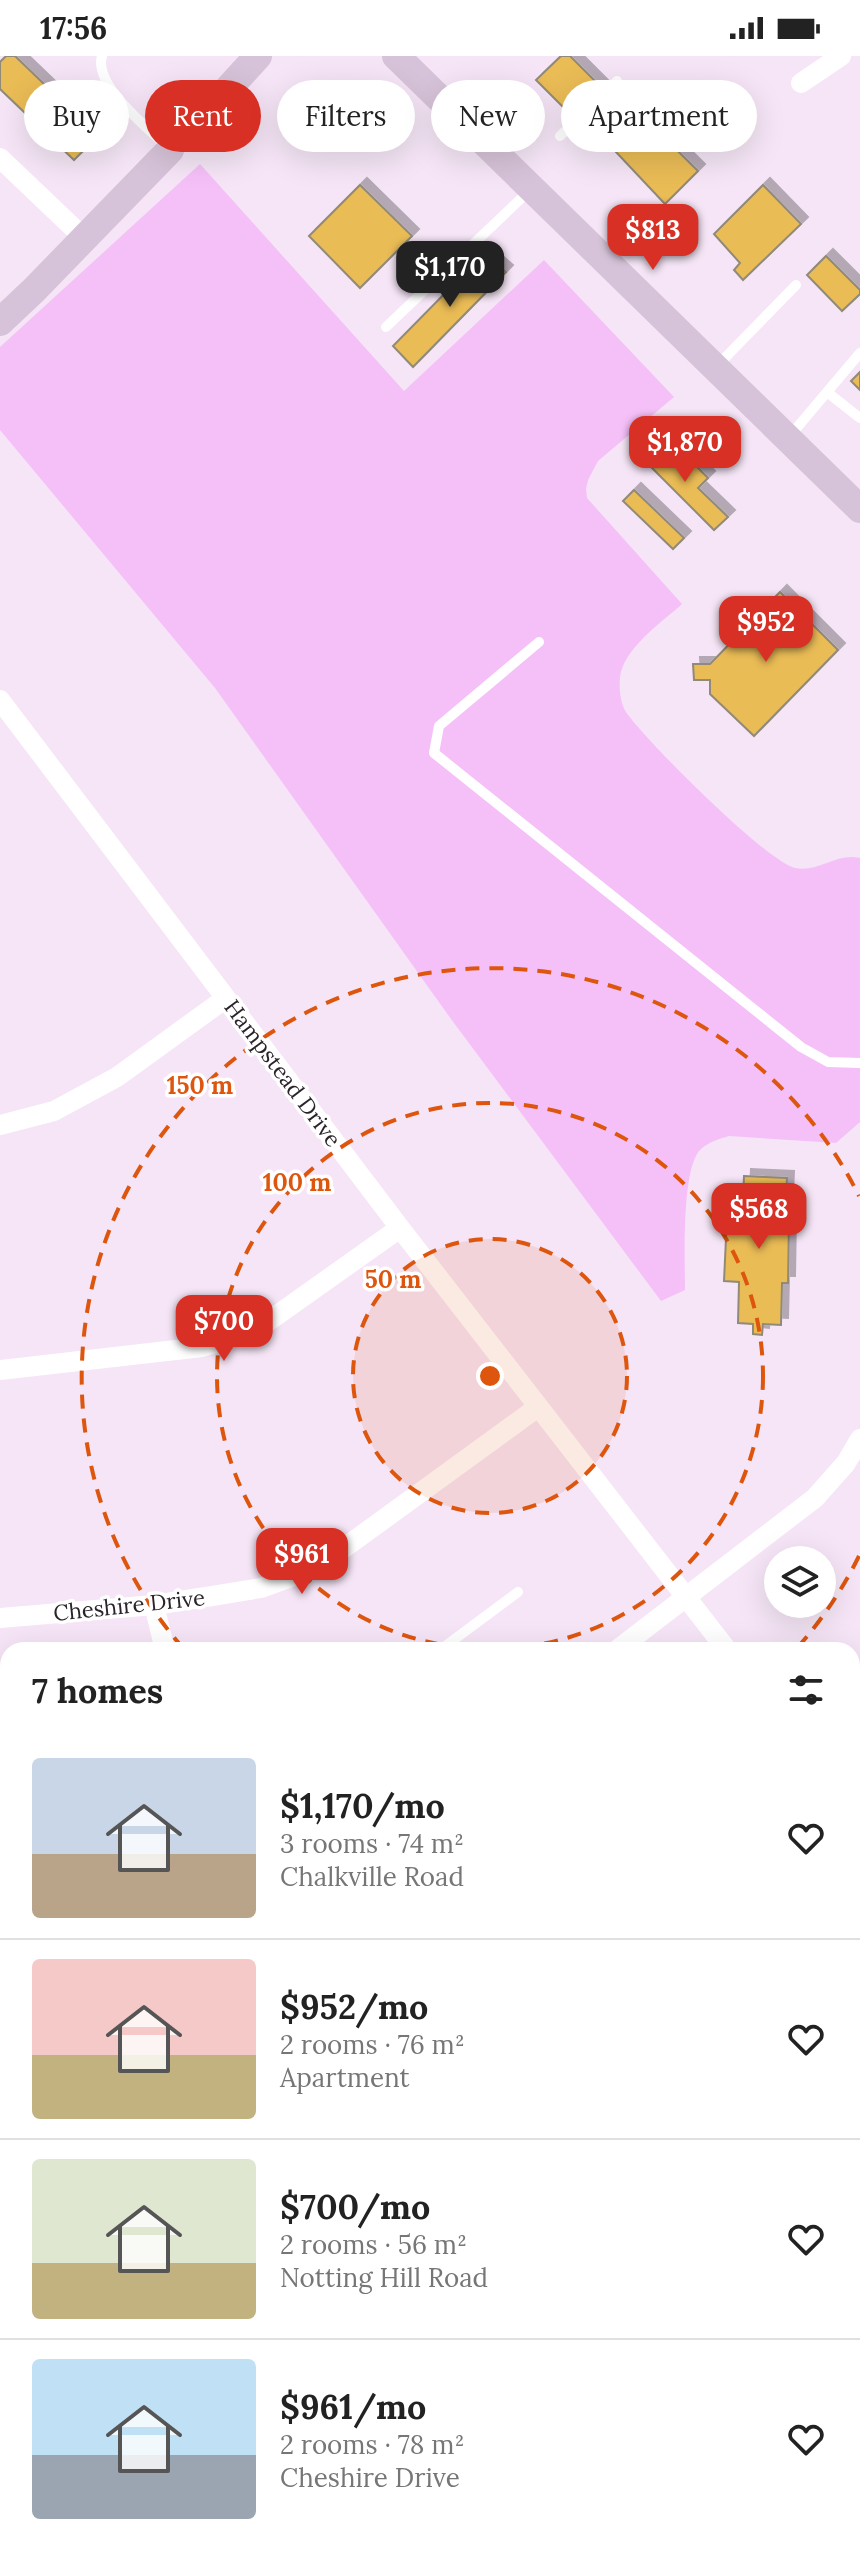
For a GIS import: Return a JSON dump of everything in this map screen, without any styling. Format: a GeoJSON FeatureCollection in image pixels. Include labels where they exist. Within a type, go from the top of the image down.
{"type":"FeatureCollection","features":[{"type":"Feature","properties":{"kind":"main road"},"geometry":{"type":"LineString","coordinates":[[236,80],[258,56]]}},
{"type":"Feature","properties":{"kind":"main road"},"geometry":{"type":"LineString","coordinates":[[396,56],[860,509]]}},
{"type":"Feature","properties":{"kind":"main road"},"geometry":{"type":"LineString","coordinates":[[0,322],[168,152]]}},
{"type":"Feature","properties":{"kind":"street"},"geometry":{"type":"LineString","coordinates":[[801,83],[841,56]]}},
{"type":"Feature","properties":{"kind":"street"},"geometry":{"type":"LineString","coordinates":[[0,158],[84,238]]}},
{"type":"Feature","properties":{"kind":"street","name":"Hampstead Drive"},"geometry":{"type":"LineString","coordinates":[[0,700],[400,1228],[721,1642]]}},
{"type":"Feature","properties":{"kind":"street"},"geometry":{"type":"LineString","coordinates":[[0,1125],[54,1111],[117,1077],[226,998]]}},
{"type":"Feature","properties":{"kind":"street"},"geometry":{"type":"LineString","coordinates":[[0,1370],[202,1347],[256,1330],[400,1228]]}},
{"type":"Feature","properties":{"kind":"street","name":"Cheshire Drive"},"geometry":{"type":"LineString","coordinates":[[0,1618],[154,1605],[261,1588],[318,1567],[538,1407]]}},
{"type":"Feature","properties":{"kind":"street"},"geometry":{"type":"LineString","coordinates":[[628,1642],[815,1498],[846,1463],[860,1439]]}},
{"type":"Feature","properties":{"kind":"street"},"geometry":{"type":"LineString","coordinates":[[154,1605],[163,1642]]}},
{"type":"Feature","properties":{"kind":"lane"},"geometry":{"type":"LineString","coordinates":[[102,56],[100,65],[105,79],[121,102],[145,126]]}},
{"type":"Feature","properties":{"kind":"lane"},"geometry":{"type":"LineString","coordinates":[[386,327],[532,189]]}},
{"type":"Feature","properties":{"kind":"lane"},"geometry":{"type":"LineString","coordinates":[[715,369],[796,285]]}},
{"type":"Feature","properties":{"kind":"lane"},"geometry":{"type":"LineString","coordinates":[[787,438],[860,353]]}},
{"type":"Feature","properties":{"kind":"lane"},"geometry":{"type":"LineString","coordinates":[[827,392],[860,418]]}},
{"type":"Feature","properties":{"kind":"lane"},"geometry":{"type":"LineString","coordinates":[[539,642],[439,726],[434,753],[801,1047],[828,1062],[860,1063]]}},
{"type":"Feature","properties":{"kind":"lane"},"geometry":{"type":"LineString","coordinates":[[451,1642],[518,1592]]}},
{"type":"Feature","properties":{"kind":"shaded area"},"geometry":{"type":"Polygon","coordinates":[[[200,164],[404,391],[544,260],[674,397],[598,461],[586,489],[587,498],[682,604],[628,656],[620,677],[621,700],[626,712],[680,772],[780,861],[803,869],[843,858],[860,858],[860,1122],[836,1143],[729,1136],[701,1149],[690,1175],[687,1194],[685,1290],[661,1301],[451,1019],[215,688],[0,430],[0,347],[200,164]]]}},
{"type":"Feature","properties":{"kind":"building"},"geometry":{"type":"Polygon","coordinates":[[[6,56],[15,56],[40,80],[24,80],[24,112],[0,89],[0,62],[6,56]]]}},
{"type":"Feature","properties":{"kind":"building"},"geometry":{"type":"Polygon","coordinates":[[[561,56],[570,56],[594,80],[561,80],[561,105],[545,89],[545,80],[536,80],[561,56]]]}},
{"type":"Feature","properties":{"kind":"building"},"geometry":{"type":"Polygon","coordinates":[[[66,152],[82,152],[74,160],[66,152]]]}},
{"type":"Feature","properties":{"kind":"building"},"geometry":{"type":"Polygon","coordinates":[[[616,152],[679,152],[698,171],[665,204],[616,152]]]}},
{"type":"Feature","properties":{"kind":"building"},"geometry":{"type":"Polygon","coordinates":[[[360,185],[412,236],[360,288],[309,236],[360,185]]]}},
{"type":"Feature","properties":{"kind":"building"},"geometry":{"type":"Polygon","coordinates":[[[763,185],[801,224],[743,280],[734,270],[740,263],[714,234],[763,185]]]}},
{"type":"Feature","properties":{"kind":"building"},"geometry":{"type":"Polygon","coordinates":[[[483,252],[506,272],[413,367],[393,346],[468,270],[465,266],[483,252]]]}},
{"type":"Feature","properties":{"kind":"building"},"geometry":{"type":"Polygon","coordinates":[[[826,256],[860,290],[860,294],[842,311],[807,275],[826,256]]]}},
{"type":"Feature","properties":{"kind":"building"},"geometry":{"type":"Polygon","coordinates":[[[860,372],[860,390],[851,381],[860,372]]]}},
{"type":"Feature","properties":{"kind":"building"},"geometry":{"type":"Polygon","coordinates":[[[652,442],[680,470],[690,460],[708,478],[698,488],[728,517],[714,530],[639,455],[652,442]]]}},
{"type":"Feature","properties":{"kind":"building"},"geometry":{"type":"Polygon","coordinates":[[[634,490],[684,538],[673,549],[623,501],[634,490]]]}},
{"type":"Feature","properties":{"kind":"building"},"geometry":{"type":"Polygon","coordinates":[[[780,592],[838,650],[754,736],[710,694],[710,680],[694,680],[693,664],[710,664],[780,592]]]}},
{"type":"Feature","properties":{"kind":"building"},"geometry":{"type":"Polygon","coordinates":[[[744,1176],[787,1178],[788,1283],[782,1283],[781,1325],[763,1324],[762,1335],[753,1334],[753,1324],[738,1323],[739,1282],[724,1281],[727,1217],[742,1217],[744,1176]]]}}]}
